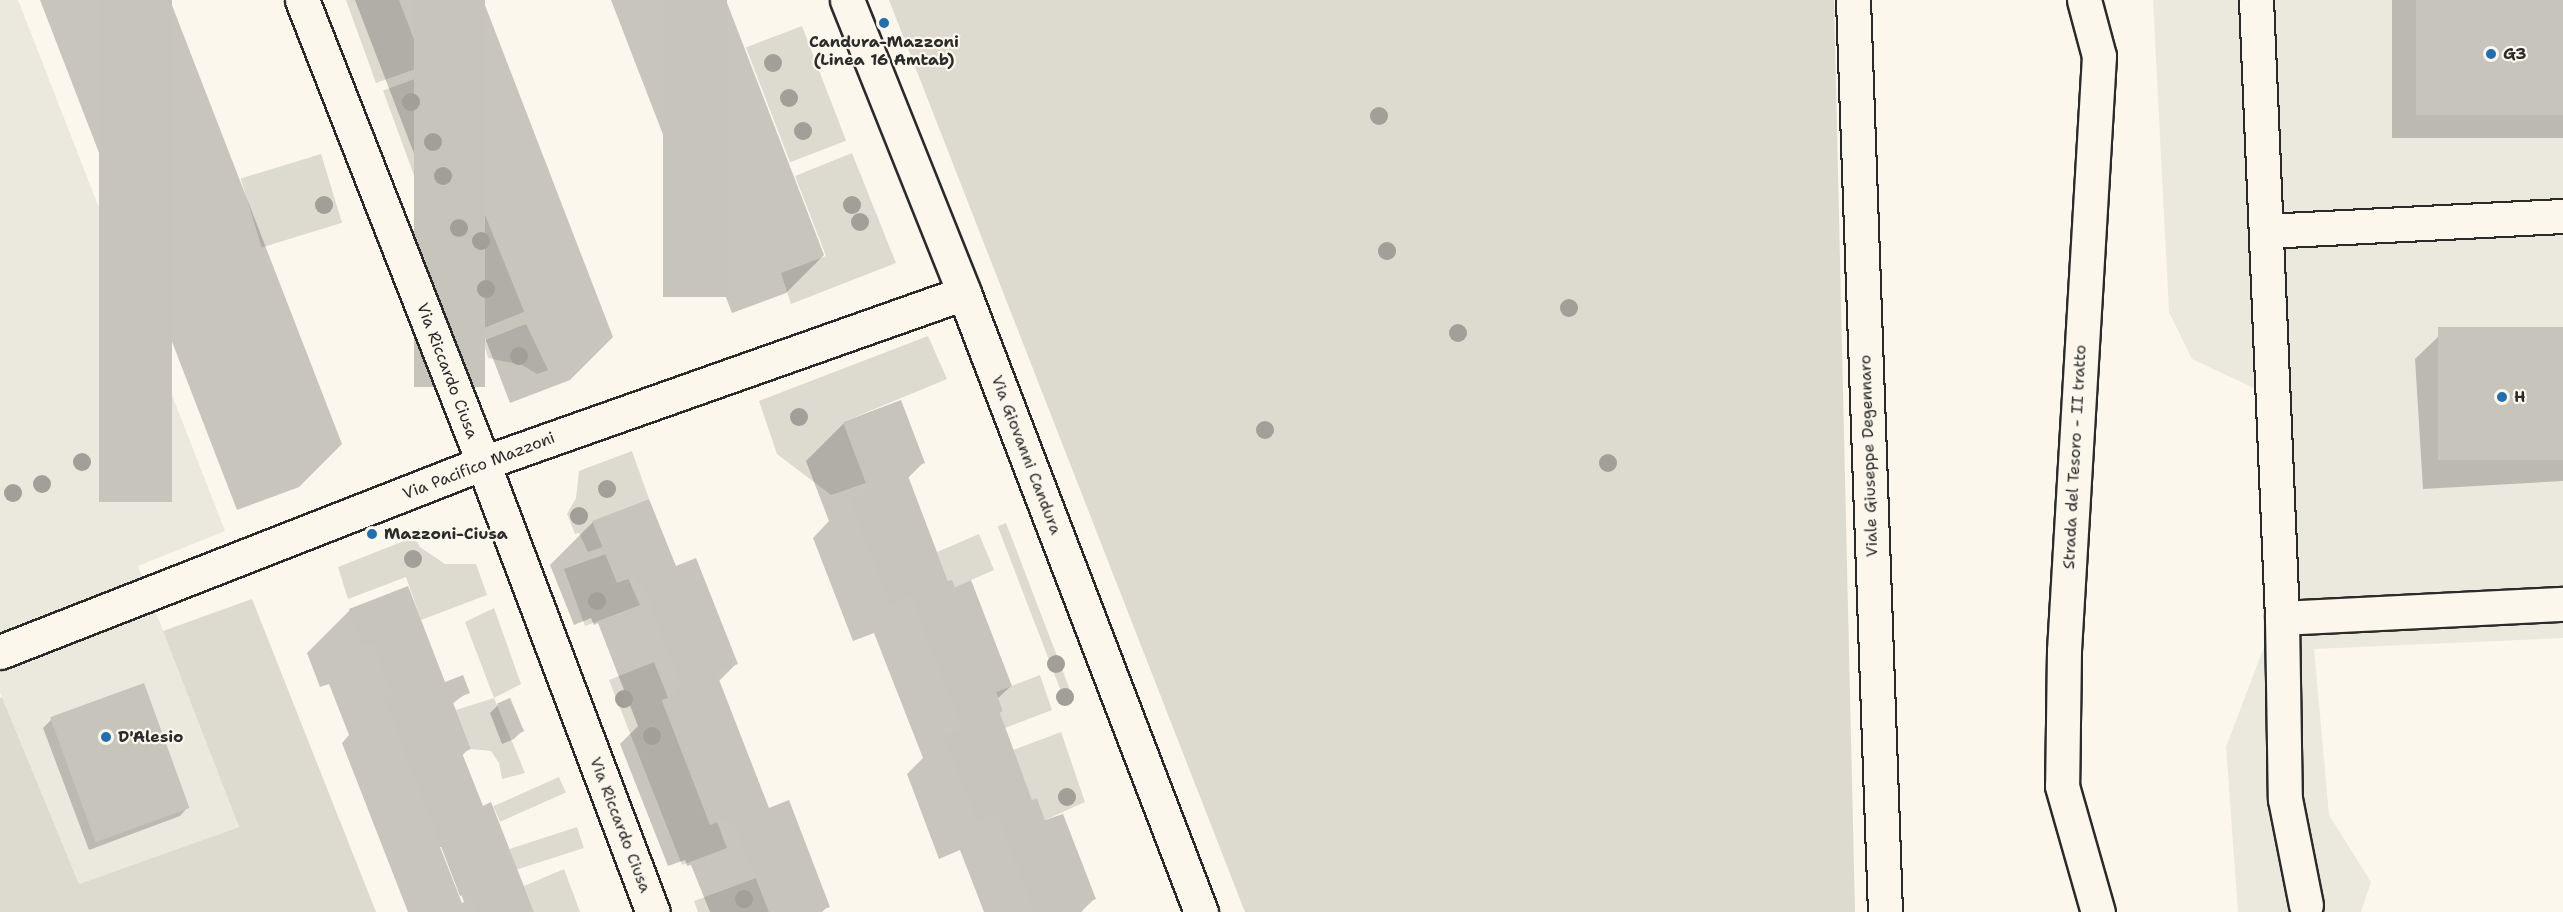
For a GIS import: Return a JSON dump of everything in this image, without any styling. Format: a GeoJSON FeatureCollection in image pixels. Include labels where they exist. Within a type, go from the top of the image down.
{"type":"FeatureCollection","features":[{"type":"Feature","properties":{"kind":"street","name":"Via Riccardo Ciusa"},"geometry":{"type":"LineString","coordinates":[[302,0],[483,463],[653,912]]}},
{"type":"Feature","properties":{"kind":"street","name":"Via Giovanni Candura"},"geometry":{"type":"LineString","coordinates":[[847,0],[964,293],[1202,912]]}},
{"type":"Feature","properties":{"kind":"street","name":"Viale Giuseppe Degennaro"},"geometry":{"type":"LineString","coordinates":[[1854,0],[1885,912]]}},
{"type":"Feature","properties":{"kind":"street","name":"Strada del Tesoro - II tratto"},"geometry":{"type":"LineString","coordinates":[[2084,0],[2099,56],[2064,651],[2062,786],[2098,912]]}},
{"type":"Feature","properties":{"kind":"street"},"geometry":{"type":"LineString","coordinates":[[2256,0],[2282,618],[2285,799],[2306,905]]}},
{"type":"Feature","properties":{"kind":"street"},"geometry":{"type":"LineString","coordinates":[[2266,231],[2563,216]]}},
{"type":"Feature","properties":{"kind":"street","name":"Via Pacifico Mazzoni"},"geometry":{"type":"LineString","coordinates":[[0,652],[483,463],[964,293]]}},
{"type":"Feature","properties":{"kind":"street"},"geometry":{"type":"LineString","coordinates":[[2282,618],[2563,604]]}},
{"type":"Feature","properties":{"kind":"shaded area"},"geometry":{"type":"Polygon","coordinates":[[[0,0],[18,0],[225,531],[138,566],[239,827],[79,884],[0,692],[0,0]]]}},
{"type":"Feature","properties":{"kind":"shaded area"},"geometry":{"type":"Polygon","coordinates":[[[346,0],[399,0],[424,66],[376,83],[346,0]]]}},
{"type":"Feature","properties":{"kind":"shaded area"},"geometry":{"type":"Polygon","coordinates":[[[889,0],[1834,0],[1855,912],[1245,912],[889,0]]]}},
{"type":"Feature","properties":{"kind":"shaded area"},"geometry":{"type":"Polygon","coordinates":[[[2153,0],[2563,0],[2563,638],[2314,649],[2329,815],[2371,882],[2361,912],[2238,912],[2226,747],[2264,647],[2256,389],[2192,359],[2169,312],[2153,0]]]}},
{"type":"Feature","properties":{"kind":"shaded area"},"geometry":{"type":"Polygon","coordinates":[[[802,26],[846,141],[790,162],[746,48],[802,26]]]}},
{"type":"Feature","properties":{"kind":"shaded area"},"geometry":{"type":"Polygon","coordinates":[[[431,73],[471,183],[423,200],[383,90],[431,73]]]}},
{"type":"Feature","properties":{"kind":"shaded area"},"geometry":{"type":"Polygon","coordinates":[[[852,153],[896,263],[791,304],[781,273],[826,256],[795,176],[852,153]]]}},
{"type":"Feature","properties":{"kind":"shaded area"},"geometry":{"type":"Polygon","coordinates":[[[321,154],[342,223],[262,247],[241,179],[321,154]]]}},
{"type":"Feature","properties":{"kind":"shaded area"},"geometry":{"type":"Polygon","coordinates":[[[477,195],[524,312],[477,331],[430,214],[477,195]]]}},
{"type":"Feature","properties":{"kind":"shaded area"},"geometry":{"type":"Polygon","coordinates":[[[526,324],[548,370],[537,374],[522,365],[488,358],[483,341],[526,324]]]}},
{"type":"Feature","properties":{"kind":"shaded area"},"geometry":{"type":"Polygon","coordinates":[[[928,336],[947,379],[843,422],[866,483],[831,495],[777,454],[759,401],[928,336]]]}},
{"type":"Feature","properties":{"kind":"shaded area"},"geometry":{"type":"Polygon","coordinates":[[[632,451],[649,499],[593,521],[603,547],[588,552],[579,533],[575,534],[567,514],[576,498],[579,471],[632,451]]]}},
{"type":"Feature","properties":{"kind":"shaded area"},"geometry":{"type":"Polygon","coordinates":[[[1006,523],[1074,700],[1066,704],[998,526],[1006,523]]]}},
{"type":"Feature","properties":{"kind":"shaded area"},"geometry":{"type":"Polygon","coordinates":[[[979,534],[994,570],[955,587],[948,581],[937,552],[979,534]]]}},
{"type":"Feature","properties":{"kind":"shaded area"},"geometry":{"type":"Polygon","coordinates":[[[414,537],[420,547],[445,564],[476,564],[487,595],[421,620],[406,577],[348,599],[338,567],[414,537]]]}},
{"type":"Feature","properties":{"kind":"shaded area"},"geometry":{"type":"Polygon","coordinates":[[[606,554],[628,578],[640,605],[585,626],[564,569],[606,554]]]}},
{"type":"Feature","properties":{"kind":"shaded area"},"geometry":{"type":"Polygon","coordinates":[[[252,599],[376,912],[0,912],[0,698],[2,697],[79,884],[239,827],[163,631],[252,599]]]}},
{"type":"Feature","properties":{"kind":"shaded area"},"geometry":{"type":"Polygon","coordinates":[[[494,608],[521,684],[494,698],[465,622],[494,608]]]}},
{"type":"Feature","properties":{"kind":"shaded area"},"geometry":{"type":"Polygon","coordinates":[[[654,662],[668,698],[662,701],[710,824],[717,822],[727,848],[682,865],[609,680],[654,662]]]}},
{"type":"Feature","properties":{"kind":"shaded area"},"geometry":{"type":"Polygon","coordinates":[[[1040,675],[1052,710],[1005,728],[1000,713],[1003,711],[996,692],[1040,675]]]}},
{"type":"Feature","properties":{"kind":"shaded area"},"geometry":{"type":"Polygon","coordinates":[[[494,698],[525,773],[502,779],[499,763],[491,751],[471,749],[456,710],[494,698]]]}},
{"type":"Feature","properties":{"kind":"shaded area"},"geometry":{"type":"Polygon","coordinates":[[[1061,732],[1085,802],[1045,820],[1037,798],[1032,800],[1013,750],[1061,732]]]}},
{"type":"Feature","properties":{"kind":"shaded area"},"geometry":{"type":"Polygon","coordinates":[[[559,777],[566,793],[500,822],[493,806],[559,777]]]}},
{"type":"Feature","properties":{"kind":"shaded area"},"geometry":{"type":"Polygon","coordinates":[[[577,827],[584,848],[516,870],[509,849],[577,827]]]}},
{"type":"Feature","properties":{"kind":"shaded area"},"geometry":{"type":"Polygon","coordinates":[[[564,869],[580,912],[534,912],[524,886],[564,869]]]}},
{"type":"Feature","properties":{"kind":"shaded area"},"geometry":{"type":"Polygon","coordinates":[[[756,878],[769,912],[698,912],[694,901],[756,878]]]}},
{"type":"Feature","properties":{"kind":"building"},"geometry":{"type":"Polygon","coordinates":[[[99,0],[172,0],[172,502],[99,502],[99,0]]]}},
{"type":"Feature","properties":{"kind":"building"},"geometry":{"type":"Polygon","coordinates":[[[414,0],[485,0],[485,387],[414,387],[414,0]]]}},
{"type":"Feature","properties":{"kind":"building"},"geometry":{"type":"Polygon","coordinates":[[[663,0],[727,0],[727,297],[663,297],[663,0]]]}},
{"type":"Feature","properties":{"kind":"building","name":"G3"},"geometry":{"type":"Polygon","coordinates":[[[2416,0],[2563,0],[2563,115],[2416,115],[2416,0]]]}},
{"type":"Feature","properties":{"kind":"building","name":"H"},"geometry":{"type":"Polygon","coordinates":[[[2438,327],[2563,327],[2563,460],[2438,460],[2438,327]]]}},
{"type":"Feature","properties":{"kind":"building"},"geometry":{"type":"Polygon","coordinates":[[[901,400],[925,463],[908,470],[910,476],[908,476],[948,581],[952,580],[955,587],[971,580],[1012,686],[996,692],[1003,711],[1000,713],[1032,800],[1037,798],[1045,820],[1063,814],[1096,899],[1079,905],[1082,912],[1035,912],[997,814],[977,822],[943,735],[962,728],[911,596],[891,605],[850,499],[869,491],[843,422],[901,400]]]}},
{"type":"Feature","properties":{"kind":"building"},"geometry":{"type":"Polygon","coordinates":[[[649,499],[676,566],[696,558],[738,664],[716,672],[769,808],[789,800],[830,907],[816,912],[769,912],[734,823],[730,825],[727,818],[710,825],[662,700],[679,693],[676,687],[681,685],[641,581],[637,583],[634,577],[617,583],[592,521],[649,499]]]}},
{"type":"Feature","properties":{"kind":"building"},"geometry":{"type":"Polygon","coordinates":[[[408,586],[445,682],[463,675],[470,693],[452,700],[471,749],[462,753],[483,806],[491,802],[534,912],[476,912],[468,892],[460,896],[384,698],[393,695],[372,642],[363,646],[349,609],[408,586]]]}},
{"type":"Feature","properties":{"kind":"building"},"geometry":{"type":"Polygon","coordinates":[[[144,683],[189,808],[96,842],[50,717],[144,683]]]}},
{"type":"Feature","properties":{"kind":"building"},"geometry":{"type":"Polygon","coordinates":[[[510,698],[524,731],[511,737],[497,703],[510,698]]]}},
{"type":"Feature","properties":{"kind":"place","name":"Candura-Mazzoni (Linea 16 Amtab)"},"geometry":{"type":"Point","coordinates":[884,23]}},
{"type":"Feature","properties":{"kind":"place","name":"G3"},"geometry":{"type":"Point","coordinates":[2491,54]}},
{"type":"Feature","properties":{"kind":"place","name":"H"},"geometry":{"type":"Point","coordinates":[2502,397]}},
{"type":"Feature","properties":{"kind":"place","name":"Mazzoni-Ciusa"},"geometry":{"type":"Point","coordinates":[372,534]}},
{"type":"Feature","properties":{"kind":"place","name":"D'Alesio"},"geometry":{"type":"Point","coordinates":[106,737]}}]}
